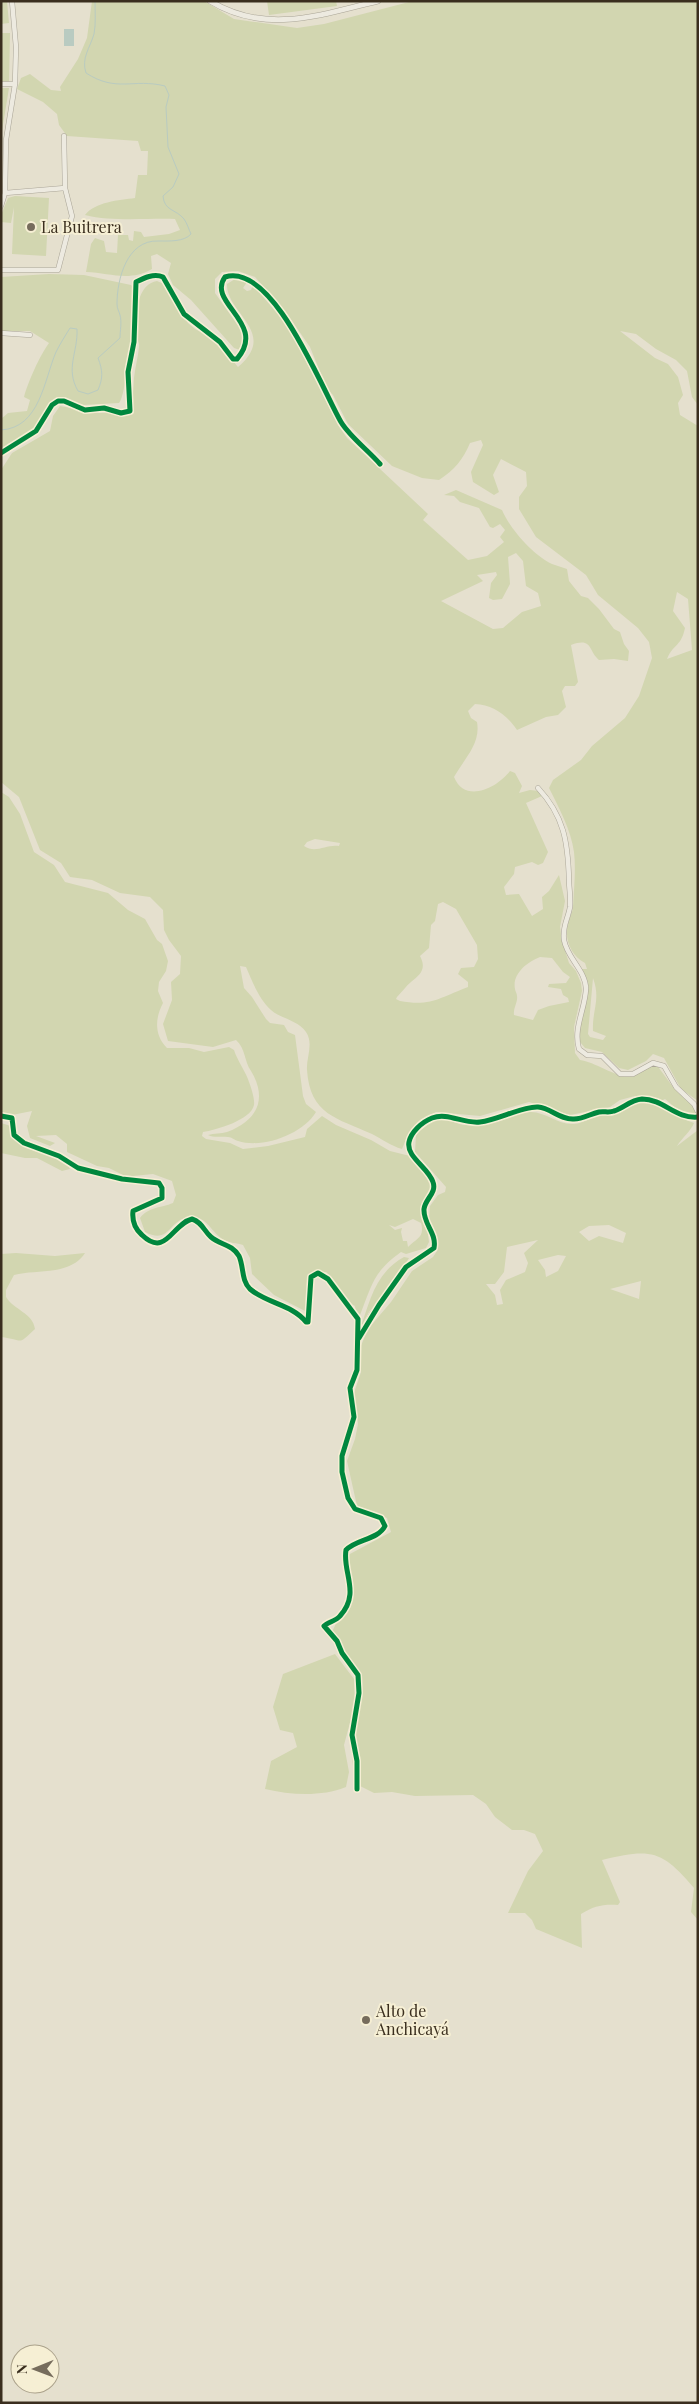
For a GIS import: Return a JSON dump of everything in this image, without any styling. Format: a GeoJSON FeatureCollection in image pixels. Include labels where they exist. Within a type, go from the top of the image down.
{"type":"FeatureCollection","features":[{"type":"Feature","properties":{"kind":"street"},"geometry":{"type":"LineString","coordinates":[[1,206],[5,193],[6,140],[15,84],[16,47],[12,1]]}},
{"type":"Feature","properties":{"kind":"street"},"geometry":{"type":"LineString","coordinates":[[210,1],[234,13],[269,21],[290,20],[378,1]]}},
{"type":"Feature","properties":{"kind":"street"},"geometry":{"type":"LineString","coordinates":[[1,84],[15,84]]}},
{"type":"Feature","properties":{"kind":"street"},"geometry":{"type":"LineString","coordinates":[[1,270],[58,270],[72,216],[64,188],[64,136]]}},
{"type":"Feature","properties":{"kind":"street"},"geometry":{"type":"LineString","coordinates":[[5,193],[64,188]]}},
{"type":"Feature","properties":{"kind":"street"},"geometry":{"type":"LineString","coordinates":[[1,454],[36,432],[52,405],[58,401],[64,401],[85,410],[104,408],[121,413],[130,411],[128,372],[134,342],[136,282],[142,279],[158,275],[163,277],[184,314],[212,336],[233,359],[238,358],[245,342],[245,326],[222,294],[220,287],[225,277],[239,275],[252,282],[290,323],[342,423],[380,464]]}},
{"type":"Feature","properties":{"kind":"street"},"geometry":{"type":"LineString","coordinates":[[1,333],[30,335]]}},
{"type":"Feature","properties":{"kind":"street"},"geometry":{"type":"LineString","coordinates":[[538,788],[559,816],[568,846],[570,904],[563,930],[564,941],[568,953],[576,964],[586,986],[578,1021],[577,1037],[579,1049],[587,1055],[602,1056],[620,1074],[633,1074],[653,1063],[664,1066],[676,1087],[694,1104],[698,1112]]}},
{"type":"Feature","properties":{"kind":"street"},"geometry":{"type":"LineString","coordinates":[[358,1342],[372,1314],[406,1267],[434,1248],[434,1237],[427,1226],[424,1212],[426,1202],[433,1193],[434,1184],[424,1166],[410,1154],[408,1146],[410,1137],[420,1125],[437,1117],[450,1117],[465,1122],[481,1122],[506,1117],[532,1107],[541,1108],[566,1119],[574,1119],[598,1112],[615,1111],[627,1104],[642,1099],[656,1102],[686,1118],[698,1116]]}},
{"type":"Feature","properties":{"kind":"street"},"geometry":{"type":"LineString","coordinates":[[1,1116],[12,1118],[14,1135],[24,1143],[59,1156],[78,1168],[122,1179],[159,1183],[163,1192],[162,1198],[133,1211],[134,1223],[146,1239],[155,1243],[164,1243],[185,1220],[192,1219],[198,1221],[212,1238],[224,1243],[237,1254],[243,1276],[249,1288],[299,1314],[307,1323],[312,1277],[318,1273],[323,1275],[356,1314],[358,1319],[357,1370],[350,1388],[354,1417],[342,1456],[342,1472],[348,1498],[355,1509],[381,1518],[385,1526],[382,1532],[358,1542],[346,1550],[351,1587],[347,1605],[336,1620],[324,1626],[337,1641],[342,1653],[358,1675],[359,1692],[352,1735],[357,1761],[357,1789]]}},
{"type":"Feature","properties":{"kind":"green space"},"geometry":{"type":"Polygon","coordinates":[[[1,1],[7,1],[9,23],[1,24],[1,1]]]}},
{"type":"Feature","properties":{"kind":"green space"},"geometry":{"type":"Polygon","coordinates":[[[92,1],[204,1],[234,19],[297,28],[324,24],[413,1],[698,1],[698,405],[692,397],[687,371],[676,360],[656,349],[636,334],[620,331],[655,358],[668,364],[678,377],[683,395],[678,403],[680,415],[698,426],[698,1101],[681,1089],[664,1058],[653,1054],[646,1061],[628,1070],[619,1068],[602,1052],[585,1048],[580,1042],[579,1034],[586,981],[582,969],[587,969],[585,963],[572,952],[567,935],[573,908],[574,852],[561,811],[549,788],[553,780],[581,760],[592,746],[625,718],[639,696],[652,658],[649,642],[638,628],[598,595],[586,575],[536,537],[519,509],[519,497],[527,486],[526,472],[501,459],[493,475],[499,492],[494,495],[473,482],[471,472],[483,445],[481,440],[470,443],[457,464],[439,480],[422,478],[392,466],[348,424],[333,395],[327,389],[310,347],[285,311],[255,277],[238,271],[222,272],[215,279],[215,293],[244,334],[240,350],[234,348],[191,300],[173,285],[168,274],[171,263],[157,254],[151,256],[152,269],[144,273],[120,276],[86,272],[91,244],[95,238],[104,241],[106,252],[117,253],[118,235],[128,235],[129,240],[133,241],[134,231],[141,232],[144,237],[169,234],[180,230],[175,219],[118,219],[85,215],[101,204],[135,198],[138,175],[147,175],[148,151],[141,151],[138,141],[67,136],[59,125],[57,114],[43,102],[17,89],[21,78],[30,74],[51,90],[61,91],[60,87],[78,59],[87,38],[92,1]],[[677,592],[673,611],[685,628],[681,639],[667,659],[692,650],[688,599],[677,592]],[[593,978],[588,1034],[590,1037],[603,1040],[606,1036],[593,1031],[596,992],[593,978]]]}},
{"type":"Feature","properties":{"kind":"green space"},"geometry":{"type":"Polygon","coordinates":[[[267,1],[336,1],[337,6],[269,15],[267,1]]]}},
{"type":"Feature","properties":{"kind":"green space"},"geometry":{"type":"Polygon","coordinates":[[[1,33],[10,33],[9,83],[1,82],[1,33]]]}},
{"type":"Feature","properties":{"kind":"green space"},"geometry":{"type":"Polygon","coordinates":[[[1,88],[9,88],[1,137],[1,88]]]}},
{"type":"Feature","properties":{"kind":"green space","name":"La Buitrera"},"geometry":{"type":"Polygon","coordinates":[[[15,196],[49,198],[46,256],[12,254],[14,207],[11,223],[1,222],[1,215],[8,198],[15,196]]]}},
{"type":"Feature","properties":{"kind":"green space"},"geometry":{"type":"Polygon","coordinates":[[[49,274],[84,275],[131,285],[134,288],[130,349],[122,397],[119,403],[83,405],[57,397],[34,431],[8,444],[1,452],[1,419],[8,413],[27,411],[30,400],[24,397],[31,376],[49,343],[30,331],[1,331],[1,277],[49,274]]]}},
{"type":"Feature","properties":{"kind":"green space"},"geometry":{"type":"Polygon","coordinates":[[[235,279],[247,282],[243,288],[247,291],[251,290],[253,285],[289,327],[338,425],[347,438],[428,514],[423,520],[468,560],[487,556],[504,542],[500,537],[505,530],[500,524],[493,528],[490,527],[479,508],[460,502],[454,496],[444,495],[456,490],[502,510],[523,541],[545,560],[567,569],[569,581],[581,596],[588,598],[614,629],[620,632],[624,644],[629,651],[628,661],[614,659],[599,660],[587,644],[578,643],[571,645],[578,682],[575,686],[565,686],[562,691],[566,707],[558,715],[546,717],[517,730],[499,712],[488,706],[475,704],[468,711],[471,718],[477,722],[477,737],[471,751],[454,777],[459,785],[466,790],[473,791],[481,790],[497,783],[510,771],[515,773],[522,786],[519,793],[530,790],[539,791],[542,796],[526,803],[548,852],[543,863],[538,865],[532,862],[515,867],[514,874],[504,887],[506,895],[519,894],[532,916],[543,909],[542,897],[549,891],[559,875],[565,901],[560,927],[562,941],[569,963],[576,971],[581,983],[582,991],[574,1027],[575,1053],[580,1060],[626,1077],[637,1074],[656,1064],[673,1087],[696,1109],[696,1115],[678,1110],[665,1099],[661,1101],[635,1096],[620,1100],[610,1107],[570,1115],[529,1102],[480,1116],[436,1112],[420,1120],[407,1137],[402,1149],[398,1148],[337,1119],[320,1106],[309,1085],[307,1065],[309,1041],[306,1032],[299,1025],[280,1016],[267,1006],[253,984],[246,967],[240,966],[244,988],[266,1019],[270,1023],[284,1025],[288,1032],[295,1035],[303,1096],[306,1104],[316,1112],[302,1127],[282,1138],[270,1141],[248,1143],[229,1137],[208,1135],[227,1132],[246,1122],[257,1108],[259,1091],[242,1047],[236,1040],[213,1047],[168,1041],[163,1024],[172,1000],[171,982],[180,974],[181,956],[164,930],[163,910],[150,897],[120,893],[92,880],[70,877],[61,863],[40,850],[19,797],[1,782],[1,470],[12,453],[50,431],[53,416],[60,406],[100,413],[128,411],[132,399],[139,347],[136,332],[137,309],[141,294],[150,283],[157,281],[164,284],[188,323],[195,329],[215,339],[238,367],[249,355],[253,343],[252,333],[248,324],[234,305],[229,295],[227,284],[235,279]],[[516,553],[508,557],[510,584],[502,599],[493,600],[489,598],[491,583],[497,575],[496,572],[477,575],[483,581],[441,601],[493,629],[503,628],[522,612],[541,606],[538,593],[526,586],[523,561],[516,553]],[[315,839],[307,842],[304,846],[313,849],[339,846],[340,843],[315,839]],[[443,902],[438,904],[435,921],[431,925],[429,948],[420,956],[423,965],[422,971],[397,997],[396,999],[400,1001],[411,1003],[428,1002],[468,987],[468,982],[458,974],[461,968],[474,967],[478,959],[477,945],[456,909],[443,902]],[[540,957],[522,969],[516,978],[515,990],[517,998],[514,1010],[514,1015],[533,1020],[538,1010],[569,1002],[561,989],[548,987],[549,984],[566,983],[570,977],[563,972],[552,958],[540,957]]]}},
{"type":"Feature","properties":{"kind":"green space"},"geometry":{"type":"Polygon","coordinates":[[[1,792],[9,797],[20,814],[34,852],[54,865],[65,882],[108,893],[128,910],[145,919],[157,940],[162,944],[168,961],[166,971],[159,982],[158,991],[163,1003],[158,1015],[157,1026],[160,1038],[167,1048],[189,1048],[204,1052],[229,1047],[234,1050],[248,1079],[253,1093],[254,1105],[247,1115],[240,1120],[224,1127],[203,1132],[202,1136],[206,1139],[230,1143],[243,1149],[268,1146],[305,1137],[307,1129],[322,1116],[336,1125],[371,1140],[390,1151],[410,1156],[428,1175],[431,1188],[424,1205],[429,1242],[426,1248],[406,1254],[401,1252],[384,1266],[374,1280],[360,1315],[356,1313],[355,1306],[346,1299],[326,1272],[313,1273],[310,1282],[312,1296],[307,1312],[274,1295],[252,1274],[250,1258],[243,1245],[224,1240],[200,1219],[189,1217],[182,1219],[159,1236],[145,1232],[140,1218],[143,1214],[173,1203],[176,1195],[172,1181],[153,1174],[123,1175],[109,1168],[97,1166],[67,1152],[67,1144],[56,1135],[36,1136],[55,1143],[50,1146],[30,1138],[27,1126],[32,1111],[1,1115],[1,792]],[[413,1219],[395,1227],[389,1225],[395,1230],[402,1228],[403,1241],[407,1241],[408,1247],[421,1234],[421,1223],[413,1219]]]}},
{"type":"Feature","properties":{"kind":"green space"},"geometry":{"type":"Polygon","coordinates":[[[638,1102],[649,1103],[694,1123],[677,1146],[698,1130],[698,1920],[691,1912],[694,1888],[683,1875],[664,1859],[654,1855],[633,1854],[602,1860],[620,1902],[618,1905],[594,1907],[581,1914],[582,1948],[536,1929],[532,1920],[525,1913],[508,1913],[528,1871],[543,1851],[535,1834],[524,1830],[512,1830],[495,1817],[486,1804],[473,1795],[415,1796],[392,1792],[374,1793],[358,1785],[354,1776],[351,1745],[360,1707],[361,1677],[344,1656],[332,1632],[346,1602],[351,1580],[348,1555],[391,1532],[387,1518],[357,1506],[347,1461],[358,1424],[354,1393],[361,1372],[360,1348],[368,1329],[391,1302],[412,1271],[433,1257],[437,1251],[438,1241],[429,1221],[430,1206],[438,1195],[445,1192],[446,1187],[415,1152],[416,1135],[427,1125],[440,1119],[465,1125],[479,1124],[531,1112],[542,1114],[563,1123],[574,1124],[599,1115],[618,1113],[638,1102]],[[609,1225],[589,1226],[579,1232],[589,1241],[599,1236],[623,1243],[626,1233],[609,1225]],[[538,1240],[507,1247],[504,1272],[495,1284],[486,1284],[495,1295],[497,1305],[503,1304],[500,1290],[506,1280],[525,1272],[528,1263],[524,1253],[538,1240]],[[558,1255],[538,1260],[545,1270],[546,1277],[558,1271],[566,1256],[558,1255]],[[641,1281],[610,1289],[639,1299],[641,1281]]]}},
{"type":"Feature","properties":{"kind":"green space"},"geometry":{"type":"Polygon","coordinates":[[[1,1123],[11,1126],[15,1137],[21,1144],[65,1161],[70,1169],[62,1171],[37,1158],[25,1158],[1,1153],[1,1123]]]}},
{"type":"Feature","properties":{"kind":"green space"},"geometry":{"type":"Polygon","coordinates":[[[16,1253],[55,1256],[85,1253],[79,1260],[62,1268],[14,1275],[6,1290],[6,1297],[31,1319],[35,1329],[23,1340],[1,1337],[1,1254],[16,1253]]]}},
{"type":"Feature","properties":{"kind":"green space"},"geometry":{"type":"Polygon","coordinates":[[[404,1257],[409,1258],[388,1290],[369,1312],[360,1329],[380,1279],[386,1271],[404,1257]]]}},
{"type":"Feature","properties":{"kind":"green space"},"geometry":{"type":"Polygon","coordinates":[[[335,1654],[354,1679],[355,1704],[344,1745],[349,1772],[346,1787],[316,1794],[285,1793],[265,1789],[271,1761],[297,1747],[293,1733],[280,1730],[273,1707],[283,1674],[335,1654]]]}},
{"type":"Feature","properties":{"kind":"shaded area"},"geometry":{"type":"Polygon","coordinates":[[[64,29],[74,29],[74,46],[64,46],[64,29]]]}},
{"type":"Feature","properties":{"kind":"waterway"},"geometry":{"type":"LineString","coordinates":[[1,430],[14,427],[24,421],[32,412],[39,401],[56,352],[70,328],[77,329],[72,368],[74,383],[78,391],[88,394],[98,390],[102,374],[98,358],[120,338],[121,321],[117,306],[117,294],[122,273],[131,254],[147,242],[180,240],[191,234],[184,219],[166,205],[163,196],[173,187],[179,174],[168,147],[166,107],[169,95],[165,86],[144,83],[116,84],[97,79],[86,73],[85,58],[95,30],[95,1]]}},
{"type":"Feature","properties":{"kind":"cycle path"},"geometry":{"type":"LineString","coordinates":[[1,453],[36,431],[52,405],[58,401],[64,401],[85,410],[104,408],[121,413],[130,411],[128,372],[134,342],[136,282],[146,278],[153,276],[163,277],[184,314],[220,342],[233,359],[237,359],[245,346],[246,335],[242,324],[223,296],[221,287],[225,277],[243,278],[261,289],[278,308],[309,358],[341,422],[349,433],[380,464]]}},
{"type":"Feature","properties":{"kind":"cycle path"},"geometry":{"type":"LineString","coordinates":[[359,1338],[379,1305],[406,1267],[434,1248],[434,1238],[424,1214],[426,1202],[434,1186],[427,1172],[414,1157],[409,1147],[412,1135],[424,1122],[432,1118],[444,1116],[480,1122],[532,1107],[547,1109],[564,1118],[577,1119],[599,1112],[612,1112],[642,1099],[657,1102],[683,1115],[698,1117]]}},
{"type":"Feature","properties":{"kind":"cycle path"},"geometry":{"type":"LineString","coordinates":[[1,1116],[12,1118],[14,1135],[24,1143],[59,1156],[78,1168],[122,1179],[159,1183],[162,1188],[162,1198],[133,1211],[136,1227],[150,1241],[157,1243],[163,1241],[185,1222],[192,1219],[198,1222],[214,1240],[236,1252],[241,1260],[245,1282],[256,1294],[287,1308],[308,1322],[311,1277],[318,1273],[328,1279],[358,1319],[357,1370],[350,1388],[354,1417],[342,1456],[342,1472],[348,1498],[355,1509],[381,1518],[385,1526],[382,1531],[350,1546],[346,1550],[349,1599],[340,1616],[324,1626],[337,1641],[342,1653],[358,1675],[359,1693],[352,1735],[357,1761],[357,1789]]}},
{"type":"Feature","properties":{"kind":"place","name":"La Buitrera"},"geometry":{"type":"Point","coordinates":[31,227]}},
{"type":"Feature","properties":{"kind":"place","name":"Alto de Anchicayá"},"geometry":{"type":"Point","coordinates":[366,2020]}}]}
